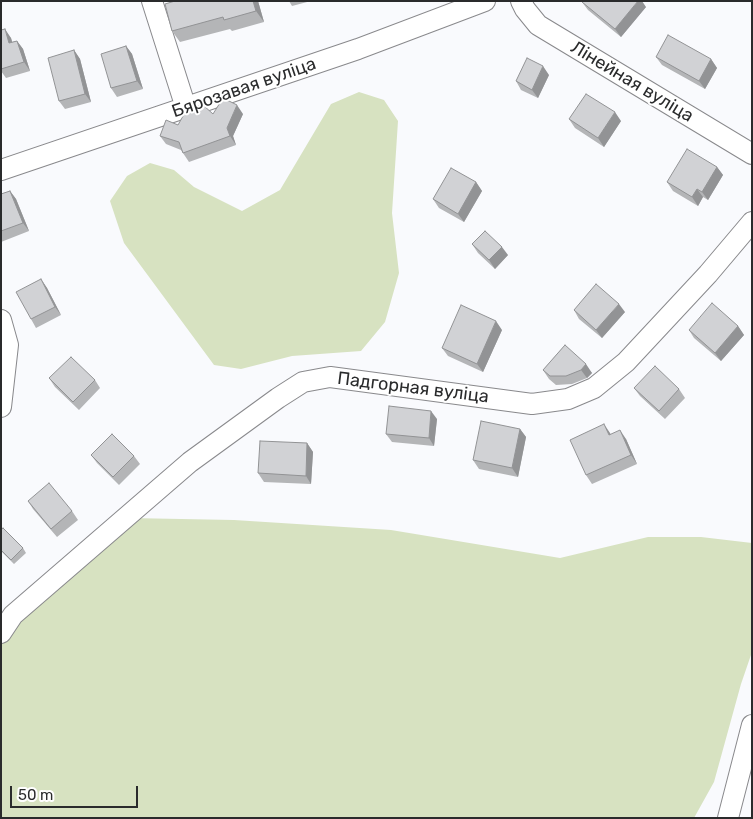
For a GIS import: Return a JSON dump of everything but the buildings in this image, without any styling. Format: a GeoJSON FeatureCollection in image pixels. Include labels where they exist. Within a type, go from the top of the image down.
{"type":"FeatureCollection","features":[{"type":"Feature","properties":{"kind":"street"},"geometry":{"type":"LineString","coordinates":[[152,1],[186,108]]}},
{"type":"Feature","properties":{"kind":"street","name":"Бярозавая вуліца"},"geometry":{"type":"LineString","coordinates":[[1,170],[358,49],[484,1]]}},
{"type":"Feature","properties":{"kind":"street","name":"Лінейная вуліца"},"geometry":{"type":"LineString","coordinates":[[521,1],[538,25],[752,154]]}},
{"type":"Feature","properties":{"kind":"street","name":"Падгорная вуліца"},"geometry":{"type":"LineString","coordinates":[[1,633],[13,615],[190,462],[303,382],[330,377],[532,404],[568,399],[594,388],[626,362],[702,281],[752,222]]}},
{"type":"Feature","properties":{"kind":"street"},"geometry":{"type":"LineString","coordinates":[[1,320],[8,345],[1,407]]}},
{"type":"Feature","properties":{"kind":"street"},"geometry":{"type":"LineString","coordinates":[[728,818],[752,725]]}},
{"type":"Feature","properties":{"kind":"green space"},"geometry":{"type":"Polygon","coordinates":[[[359,92],[384,100],[398,121],[392,213],[399,273],[385,322],[361,351],[292,356],[241,369],[214,365],[124,243],[110,201],[127,176],[150,163],[174,170],[194,187],[242,211],[280,190],[331,104],[359,92]]]}},
{"type":"Feature","properties":{"kind":"green space"},"geometry":{"type":"Polygon","coordinates":[[[129,518],[234,520],[391,530],[560,558],[648,537],[701,537],[752,543],[752,652],[741,684],[714,782],[694,818],[1,818],[1,633],[129,518]]]}}]}
